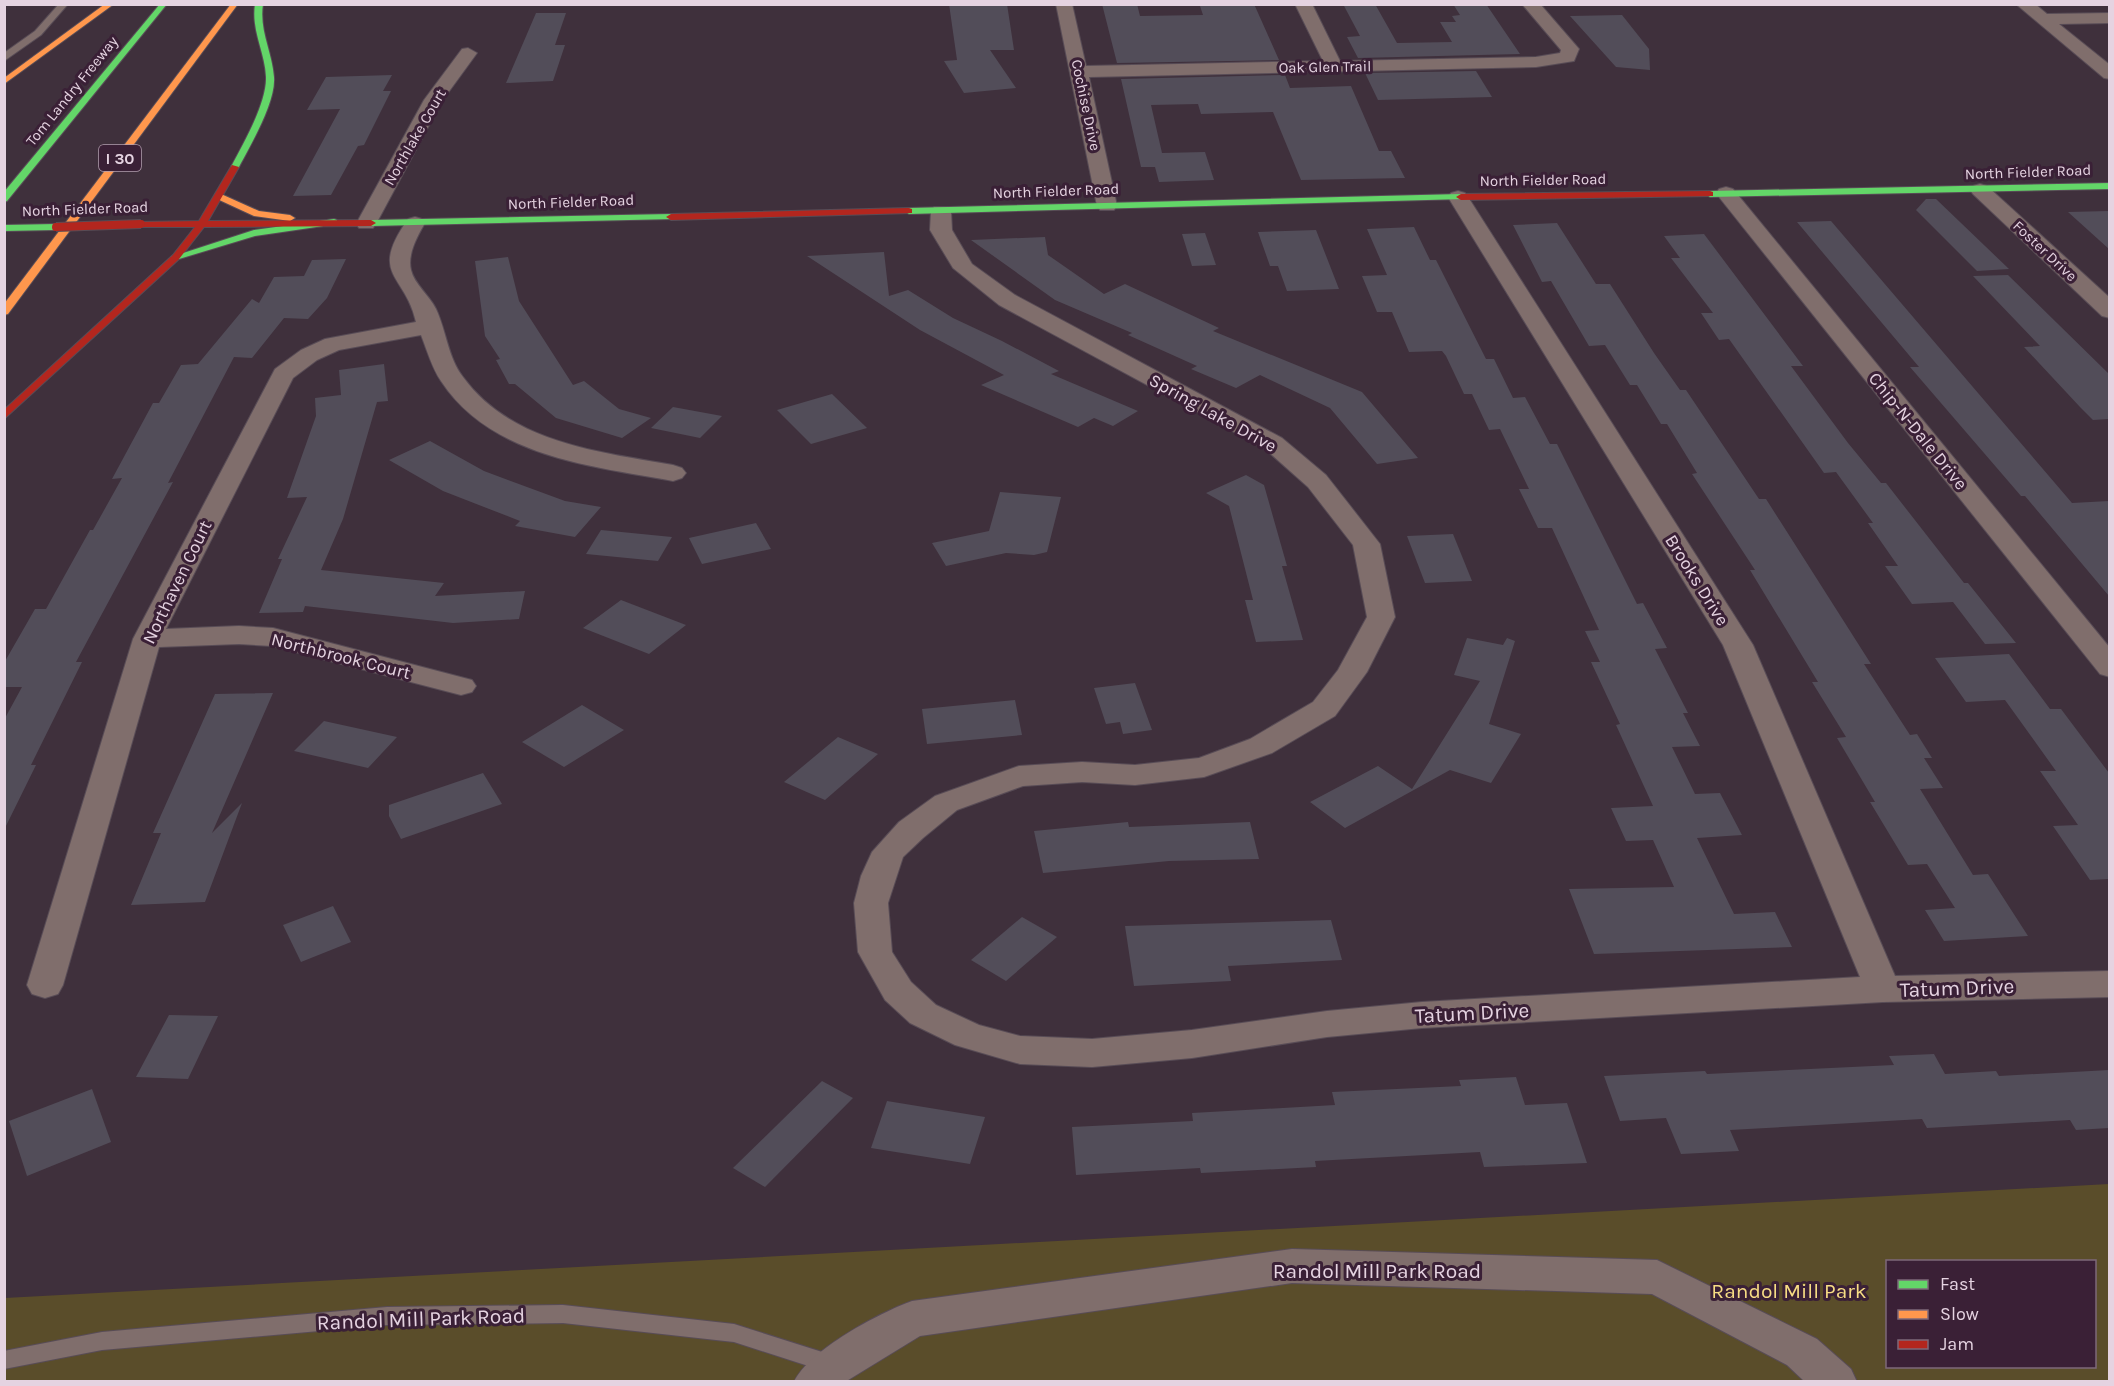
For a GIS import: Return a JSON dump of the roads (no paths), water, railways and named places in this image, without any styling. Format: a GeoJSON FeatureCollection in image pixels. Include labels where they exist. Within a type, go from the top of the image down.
{"type":"FeatureCollection","features":[{"type":"Feature","properties":{"kind":"main road"},"geometry":{"type":"LineString","coordinates":[[4,82],[111,4]]}},
{"type":"Feature","properties":{"kind":"main road","name":"Tom Landry Freeway"},"geometry":{"type":"LineString","coordinates":[[4,199],[164,4]]}},
{"type":"Feature","properties":{"kind":"main road","name":"I 30"},"geometry":{"type":"LineString","coordinates":[[4,312],[235,4]]}},
{"type":"Feature","properties":{"kind":"main road"},"geometry":{"type":"LineString","coordinates":[[4,416],[176,257],[203,222],[249,143],[271,79],[255,20],[259,4]]}},
{"type":"Feature","properties":{"kind":"main road","name":"North Fielder Road"},"geometry":{"type":"LineString","coordinates":[[4,228],[203,222],[366,224],[1458,197],[1980,190],[2109,186]]}},
{"type":"Feature","properties":{"kind":"main road"},"geometry":{"type":"LineString","coordinates":[[219,196],[257,214],[334,222]]}},
{"type":"Feature","properties":{"kind":"main road"},"geometry":{"type":"LineString","coordinates":[[176,257],[209,243],[239,235],[280,227],[334,222]]}},
{"type":"Feature","properties":{"kind":"street","name":"Cochise Drive"},"geometry":{"type":"LineString","coordinates":[[1064,4],[1107,206]]}},
{"type":"Feature","properties":{"kind":"street"},"geometry":{"type":"LineString","coordinates":[[1303,4],[1334,66]]}},
{"type":"Feature","properties":{"kind":"street","name":"Oak Glen Trail"},"geometry":{"type":"LineString","coordinates":[[1079,72],[1536,62],[1557,60],[1570,55],[1570,49],[1530,4]]}},
{"type":"Feature","properties":{"kind":"street"},"geometry":{"type":"LineString","coordinates":[[2024,4],[2109,74]]}},
{"type":"Feature","properties":{"kind":"street"},"geometry":{"type":"LineString","coordinates":[[2043,19],[2109,18]]}},
{"type":"Feature","properties":{"kind":"street","name":"Northlake Court"},"geometry":{"type":"LineString","coordinates":[[366,224],[433,100],[468,53]]}},
{"type":"Feature","properties":{"kind":"street","name":"Foster Drive"},"geometry":{"type":"LineString","coordinates":[[1980,190],[2109,311]]}},
{"type":"Feature","properties":{"kind":"street","name":"Chip-N-Dale Drive"},"geometry":{"type":"LineString","coordinates":[[1726,194],[2109,668]]}},
{"type":"Feature","properties":{"kind":"street","name":"Brooks Drive"},"geometry":{"type":"LineString","coordinates":[[1458,197],[1738,645],[1883,990]]}},
{"type":"Feature","properties":{"kind":"street","name":"Spring Lake Drive"},"geometry":{"type":"LineString","coordinates":[[875,952],[871,903],[878,876],[889,852],[911,830],[946,803],[1019,776],[1082,772],[1135,775],[1204,767],[1261,746],[1324,709],[1352,672],[1381,617],[1366,544],[1317,481],[1273,443],[1007,300],[964,268],[940,230],[941,211]]}},
{"type":"Feature","properties":{"kind":"street"},"geometry":{"type":"LineString","coordinates":[[415,223],[404,240],[400,270],[425,310],[429,327],[451,379],[490,420],[564,453],[673,473]]}},
{"type":"Feature","properties":{"kind":"street","name":"Northaven Court"},"geometry":{"type":"LineString","coordinates":[[45,986],[147,639],[283,374],[309,355],[333,344],[429,327]]}},
{"type":"Feature","properties":{"kind":"street","name":"Northbrook Court"},"geometry":{"type":"LineString","coordinates":[[147,639],[239,635],[273,637],[461,686]]}},
{"type":"Feature","properties":{"kind":"street","name":"Tatum Drive"},"geometry":{"type":"LineString","coordinates":[[875,952],[898,991],[923,1014],[968,1036],[1020,1050],[1092,1053],[1192,1044],[1327,1024],[1422,1015],[1883,990],[2109,984]]}},
{"type":"Feature","properties":{"kind":"street","name":"Randol Mill Park Road"},"geometry":{"type":"LineString","coordinates":[[824,1373],[912,1319],[1292,1266],[1657,1277],[1802,1352],[1836,1382]]}},
{"type":"Feature","properties":{"kind":"lane"},"geometry":{"type":"LineString","coordinates":[[4,58],[38,33],[64,4]]}},
{"type":"Feature","properties":{"kind":"lane","name":"Randol Mill Park Road"},"geometry":{"type":"LineString","coordinates":[[4,1360],[102,1341],[387,1316],[563,1314],[734,1333],[824,1373]]}},
{"type":"Feature","properties":{"kind":"park label","name":"Randol Mill Park"},"geometry":{"type":"Point","coordinates":[1789,1291]}}]}
